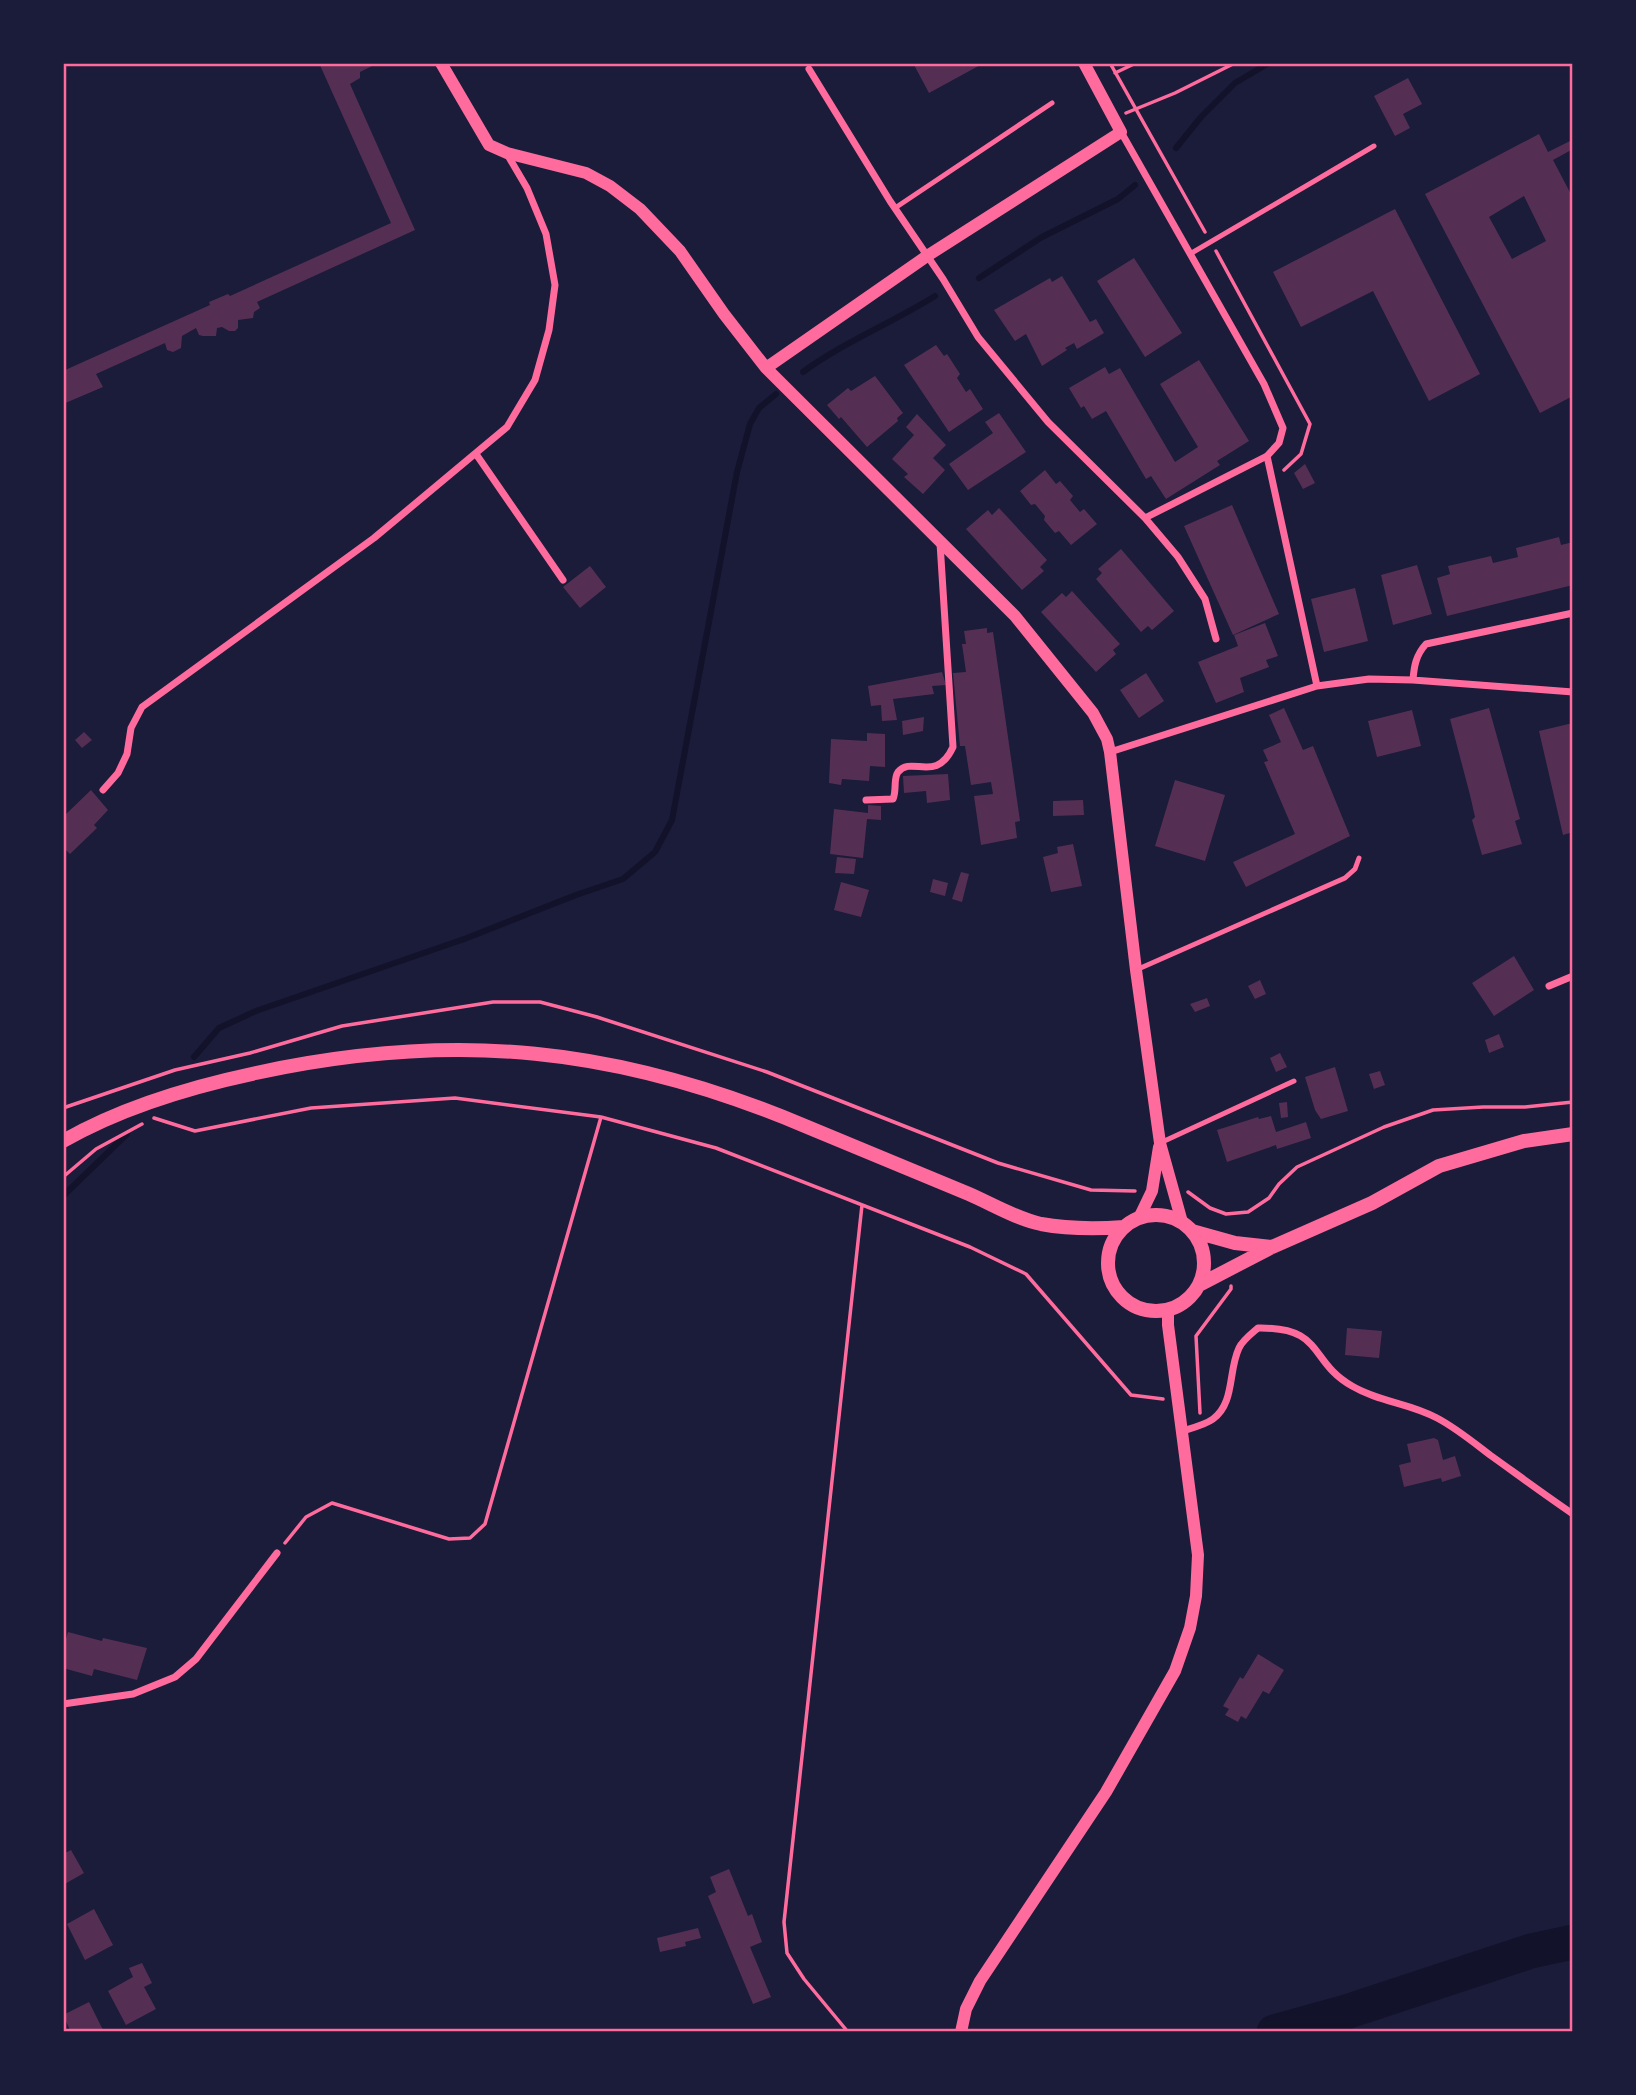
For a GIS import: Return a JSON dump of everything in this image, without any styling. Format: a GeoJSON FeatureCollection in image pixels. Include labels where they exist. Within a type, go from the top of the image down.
{"type":"FeatureCollection","features":[{"type":"Feature","properties":{"kind":"main road"},"geometry":{"type":"LineString","coordinates":[[63,1141],[120,1113],[175,1093],[218,1081],[353,1055],[470,1049],[570,1057],[619,1065],[712,1090],[766,1109],[1040,1223],[1095,1229],[1124,1227]]}},
{"type":"Feature","properties":{"kind":"main road"},"geometry":{"type":"LineString","coordinates":[[1199,1285],[1272,1247],[1359,1209],[1439,1166],[1524,1141],[1573,1134]]}},
{"type":"Feature","properties":{"kind":"main road"},"geometry":{"type":"LineString","coordinates":[[1187,1227],[1200,1243],[1204,1257],[1199,1285],[1191,1296],[1168,1310],[1152,1311],[1136,1306],[1122,1296],[1113,1283],[1109,1269],[1110,1254],[1115,1239],[1124,1227],[1139,1218],[1160,1216],[1225,1240],[1272,1247]]}},
{"type":"Feature","properties":{"kind":"street"},"geometry":{"type":"LineString","coordinates":[[441,63],[489,145],[507,153],[586,173],[610,186],[640,209],[680,251],[766,368],[1015,616],[1093,713],[1111,752],[1136,970],[1160,1143],[1187,1227]]}},
{"type":"Feature","properties":{"kind":"street"},"geometry":{"type":"LineString","coordinates":[[1084,63],[1264,384],[1283,428],[1279,443],[1266,456],[1144,518]]}},
{"type":"Feature","properties":{"kind":"street"},"geometry":{"type":"LineString","coordinates":[[809,69],[978,337],[1048,422],[1144,518],[1178,557],[1205,598],[1216,639]]}},
{"type":"Feature","properties":{"kind":"street"},"geometry":{"type":"LineString","coordinates":[[766,368],[926,256],[1121,132]]}},
{"type":"Feature","properties":{"kind":"street"},"geometry":{"type":"LineString","coordinates":[[103,790],[118,773],[127,754],[131,728],[142,707],[374,538],[507,427],[534,380],[550,330],[555,285],[546,234],[527,188],[507,153]]}},
{"type":"Feature","properties":{"kind":"street"},"geometry":{"type":"LineString","coordinates":[[477,454],[563,580]]}},
{"type":"Feature","properties":{"kind":"street"},"geometry":{"type":"LineString","coordinates":[[1266,456],[1317,686]]}},
{"type":"Feature","properties":{"kind":"street"},"geometry":{"type":"LineString","coordinates":[[866,800],[892,799],[899,771],[906,767],[939,766],[953,747],[940,542]]}},
{"type":"Feature","properties":{"kind":"street"},"geometry":{"type":"LineString","coordinates":[[1413,680],[1414,666],[1426,644],[1573,613]]}},
{"type":"Feature","properties":{"kind":"street"},"geometry":{"type":"LineString","coordinates":[[1111,752],[1317,686],[1369,679],[1573,692]]}},
{"type":"Feature","properties":{"kind":"street"},"geometry":{"type":"LineString","coordinates":[[1549,986],[1573,976]]}},
{"type":"Feature","properties":{"kind":"street"},"geometry":{"type":"LineString","coordinates":[[1139,1218],[1152,1191],[1160,1143]]}},
{"type":"Feature","properties":{"kind":"street"},"geometry":{"type":"LineString","coordinates":[[961,2032],[966,2009],[980,1981],[1106,1792],[1175,1671],[1190,1629],[1196,1596],[1198,1555],[1168,1310]]}},
{"type":"Feature","properties":{"kind":"street"},"geometry":{"type":"LineString","coordinates":[[1183,1431],[1213,1420],[1224,1408],[1230,1388],[1232,1366],[1240,1345],[1258,1328],[1281,1328],[1303,1336],[1350,1385],[1375,1398],[1408,1405],[1437,1418],[1573,1514]]}},
{"type":"Feature","properties":{"kind":"street"},"geometry":{"type":"LineString","coordinates":[[63,1704],[133,1694],[175,1677],[196,1659],[277,1553]]}},
{"type":"Feature","properties":{"kind":"lane"},"geometry":{"type":"LineString","coordinates":[[895,208],[1052,103]]}},
{"type":"Feature","properties":{"kind":"lane"},"geometry":{"type":"LineString","coordinates":[[1191,254],[1374,146]]}},
{"type":"Feature","properties":{"kind":"lane"},"geometry":{"type":"LineString","coordinates":[[1136,970],[1345,878],[1355,869],[1359,858]]}},
{"type":"Feature","properties":{"kind":"lane"},"geometry":{"type":"LineString","coordinates":[[1160,1143],[1294,1082]]}},
{"type":"Feature","properties":{"kind":"path"},"geometry":{"type":"LineString","coordinates":[[1110,63],[1310,424],[1301,454],[1272,481]]}},
{"type":"Feature","properties":{"kind":"path"},"geometry":{"type":"LineString","coordinates":[[1115,73],[1136,63]]}},
{"type":"Feature","properties":{"kind":"path"},"geometry":{"type":"LineString","coordinates":[[1114,118],[1175,93],[1235,63]]}},
{"type":"Feature","properties":{"kind":"path"},"geometry":{"type":"LineString","coordinates":[[63,1108],[175,1070],[250,1053],[342,1026],[493,1002],[540,1002],[597,1017],[767,1072],[998,1163],[1091,1190],[1152,1191]]}},
{"type":"Feature","properties":{"kind":"path"},"geometry":{"type":"LineString","coordinates":[[120,1113],[154,1118],[195,1131],[311,1108],[455,1098],[601,1117],[716,1149],[970,1247],[1026,1274],[1131,1395],[1179,1402]]}},
{"type":"Feature","properties":{"kind":"path"},"geometry":{"type":"LineString","coordinates":[[1174,1192],[1190,1192],[1226,1214],[1248,1212],[1269,1198],[1297,1167],[1384,1127],[1433,1110],[1525,1107],[1573,1102]]}},
{"type":"Feature","properties":{"kind":"path"},"geometry":{"type":"LineString","coordinates":[[277,1553],[306,1517],[332,1503],[449,1539],[470,1538],[485,1524],[601,1117]]}},
{"type":"Feature","properties":{"kind":"path"},"geometry":{"type":"LineString","coordinates":[[63,1178],[96,1149],[142,1124]]}},
{"type":"Feature","properties":{"kind":"path"},"geometry":{"type":"LineString","coordinates":[[848,2032],[804,1979],[787,1953],[784,1922],[862,1205]]}},
{"type":"Feature","properties":{"kind":"path"},"geometry":{"type":"LineString","coordinates":[[1216,1210],[1225,1240]]}},
{"type":"Feature","properties":{"kind":"path"},"geometry":{"type":"LineString","coordinates":[[1183,1431],[1201,1419],[1196,1336],[1231,1289],[1229,1271]]}},
{"type":"Feature","properties":{"kind":"building"},"geometry":{"type":"Polygon","coordinates":[[[319,63],[378,63],[360,72],[360,78],[350,84],[415,230],[257,302],[260,308],[254,312],[253,318],[238,320],[238,328],[235,331],[222,327],[217,328],[216,336],[203,336],[199,335],[196,328],[182,336],[181,348],[173,352],[167,350],[165,343],[96,374],[103,387],[63,404],[63,371],[210,305],[209,302],[228,294],[230,296],[391,223],[319,63]]]}},
{"type":"Feature","properties":{"kind":"building"},"geometry":{"type":"Polygon","coordinates":[[[913,63],[984,63],[929,93],[913,63]]]}},
{"type":"Feature","properties":{"kind":"building"},"geometry":{"type":"Polygon","coordinates":[[[1408,78],[1422,104],[1403,114],[1410,128],[1395,136],[1374,96],[1408,78]]]}},
{"type":"Feature","properties":{"kind":"building"},"geometry":{"type":"Polygon","coordinates":[[[1539,134],[1548,152],[1570,141],[1573,149],[1553,160],[1573,198],[1573,396],[1540,413],[1425,194],[1539,134]],[[1524,196],[1489,217],[1512,259],[1546,241],[1524,196]]]}},
{"type":"Feature","properties":{"kind":"building"},"geometry":{"type":"Polygon","coordinates":[[[1395,209],[1480,374],[1429,401],[1373,291],[1301,327],[1273,272],[1395,209]]]}},
{"type":"Feature","properties":{"kind":"building"},"geometry":{"type":"Polygon","coordinates":[[[1134,258],[1182,333],[1145,357],[1097,281],[1134,258]]]}},
{"type":"Feature","properties":{"kind":"building"},"geometry":{"type":"Polygon","coordinates":[[[1062,276],[1090,322],[1096,319],[1104,333],[1077,349],[1074,343],[1042,366],[1026,334],[1015,341],[994,310],[1050,278],[1052,282],[1062,276]]]}},
{"type":"Feature","properties":{"kind":"building"},"geometry":{"type":"Polygon","coordinates":[[[936,345],[944,356],[947,354],[960,374],[957,378],[966,392],[970,389],[983,409],[949,432],[904,365],[936,345]]]}},
{"type":"Feature","properties":{"kind":"building"},"geometry":{"type":"Polygon","coordinates":[[[1199,360],[1249,441],[1217,461],[1220,465],[1166,499],[1151,476],[1146,479],[1106,411],[1092,419],[1084,406],[1081,408],[1069,388],[1105,367],[1109,374],[1120,368],[1175,462],[1198,447],[1160,384],[1199,360]]]}},
{"type":"Feature","properties":{"kind":"building"},"geometry":{"type":"Polygon","coordinates":[[[875,376],[903,413],[897,418],[898,421],[867,447],[827,405],[848,388],[851,391],[875,376]]]}},
{"type":"Feature","properties":{"kind":"building"},"geometry":{"type":"Polygon","coordinates":[[[999,413],[1026,452],[968,490],[949,464],[993,433],[985,422],[999,413]]]}},
{"type":"Feature","properties":{"kind":"building"},"geometry":{"type":"Polygon","coordinates":[[[917,414],[946,445],[933,458],[945,470],[923,494],[904,477],[908,474],[892,459],[914,435],[906,427],[917,414]]]}},
{"type":"Feature","properties":{"kind":"building"},"geometry":{"type":"Polygon","coordinates":[[[1305,464],[1315,483],[1303,489],[1294,473],[1305,464]]]}},
{"type":"Feature","properties":{"kind":"building"},"geometry":{"type":"Polygon","coordinates":[[[1045,470],[1056,484],[1060,481],[1073,496],[1070,500],[1080,512],[1084,509],[1097,524],[1071,545],[1059,531],[1055,533],[1035,504],[1031,505],[1020,491],[1045,470]]]}},
{"type":"Feature","properties":{"kind":"building"},"geometry":{"type":"Polygon","coordinates":[[[1232,505],[1279,614],[1233,635],[1184,526],[1232,505]]]}},
{"type":"Feature","properties":{"kind":"building"},"geometry":{"type":"Polygon","coordinates":[[[999,508],[1047,560],[1040,567],[1044,571],[1022,590],[966,529],[988,510],[992,515],[999,508]]]}},
{"type":"Feature","properties":{"kind":"building"},"geometry":{"type":"Polygon","coordinates":[[[1559,537],[1561,545],[1573,542],[1573,585],[1447,616],[1437,578],[1450,574],[1448,566],[1491,556],[1493,563],[1518,557],[1516,548],[1559,537]]]}},
{"type":"Feature","properties":{"kind":"building"},"geometry":{"type":"Polygon","coordinates":[[[1121,549],[1174,611],[1152,630],[1148,626],[1141,632],[1096,579],[1102,573],[1098,569],[1121,549]]]}},
{"type":"Feature","properties":{"kind":"building"},"geometry":{"type":"Polygon","coordinates":[[[1417,565],[1432,614],[1393,625],[1381,575],[1417,565]]]}},
{"type":"Feature","properties":{"kind":"building"},"geometry":{"type":"Polygon","coordinates":[[[590,566],[606,587],[580,608],[563,587],[590,566]]]}},
{"type":"Feature","properties":{"kind":"building"},"geometry":{"type":"Polygon","coordinates":[[[1355,588],[1368,641],[1324,652],[1311,599],[1355,588]]]}},
{"type":"Feature","properties":{"kind":"building"},"geometry":{"type":"Polygon","coordinates":[[[1072,591],[1120,644],[1113,650],[1116,654],[1096,672],[1041,612],[1062,593],[1066,597],[1072,591]]]}},
{"type":"Feature","properties":{"kind":"building"},"geometry":{"type":"Polygon","coordinates":[[[1265,623],[1278,656],[1266,660],[1269,667],[1240,678],[1244,692],[1216,703],[1198,662],[1238,646],[1234,635],[1265,623]]]}},
{"type":"Feature","properties":{"kind":"building"},"geometry":{"type":"Polygon","coordinates":[[[987,628],[987,633],[993,632],[1020,821],[1015,822],[1017,838],[981,845],[974,796],[993,794],[991,782],[971,785],[965,746],[960,746],[953,673],[966,672],[962,644],[966,644],[964,631],[987,628]]]}},
{"type":"Feature","properties":{"kind":"building"},"geometry":{"type":"Polygon","coordinates":[[[942,672],[946,685],[932,686],[934,694],[893,699],[897,720],[882,721],[881,705],[871,706],[868,686],[942,672]]]}},
{"type":"Feature","properties":{"kind":"building"},"geometry":{"type":"Polygon","coordinates":[[[1146,673],[1164,701],[1139,718],[1120,690],[1146,673]]]}},
{"type":"Feature","properties":{"kind":"building"},"geometry":{"type":"Polygon","coordinates":[[[1284,708],[1303,750],[1313,746],[1350,836],[1246,887],[1233,862],[1295,834],[1264,762],[1268,761],[1263,750],[1281,742],[1269,715],[1284,708]]]}},
{"type":"Feature","properties":{"kind":"building"},"geometry":{"type":"Polygon","coordinates":[[[1489,708],[1520,819],[1515,821],[1522,844],[1482,855],[1450,719],[1489,708]]]}},
{"type":"Feature","properties":{"kind":"building"},"geometry":{"type":"Polygon","coordinates":[[[1412,710],[1421,746],[1377,757],[1368,721],[1412,710]]]}},
{"type":"Feature","properties":{"kind":"building"},"geometry":{"type":"Polygon","coordinates":[[[924,717],[923,731],[903,735],[902,721],[924,717]]]}},
{"type":"Feature","properties":{"kind":"building"},"geometry":{"type":"Polygon","coordinates":[[[1573,723],[1573,832],[1563,835],[1539,731],[1573,723]]]}},
{"type":"Feature","properties":{"kind":"building"},"geometry":{"type":"Polygon","coordinates":[[[84,732],[92,740],[82,748],[75,740],[84,732]]]}},
{"type":"Feature","properties":{"kind":"building"},"geometry":{"type":"Polygon","coordinates":[[[867,733],[885,734],[885,767],[870,766],[869,781],[842,779],[841,785],[829,783],[831,739],[867,741],[867,733]]]}},
{"type":"Feature","properties":{"kind":"building"},"geometry":{"type":"Polygon","coordinates":[[[948,774],[950,800],[927,803],[926,791],[904,793],[903,776],[948,774]]]}},
{"type":"Feature","properties":{"kind":"building"},"geometry":{"type":"Polygon","coordinates":[[[1175,780],[1225,795],[1205,861],[1155,846],[1175,780]]]}},
{"type":"Feature","properties":{"kind":"building"},"geometry":{"type":"Polygon","coordinates":[[[91,790],[108,810],[94,825],[97,828],[70,854],[63,847],[63,817],[91,790]]]}},
{"type":"Feature","properties":{"kind":"building"},"geometry":{"type":"Polygon","coordinates":[[[1083,800],[1084,815],[1053,816],[1053,801],[1083,800]]]}},
{"type":"Feature","properties":{"kind":"building"},"geometry":{"type":"Polygon","coordinates":[[[868,805],[881,806],[881,820],[867,819],[863,858],[830,854],[834,809],[868,813],[868,805]]]}},
{"type":"Feature","properties":{"kind":"building"},"geometry":{"type":"Polygon","coordinates":[[[1073,844],[1082,886],[1051,892],[1043,857],[1058,853],[1057,847],[1073,844]]]}},
{"type":"Feature","properties":{"kind":"building"},"geometry":{"type":"Polygon","coordinates":[[[837,857],[856,859],[854,874],[835,873],[837,857]]]}},
{"type":"Feature","properties":{"kind":"building"},"geometry":{"type":"Polygon","coordinates":[[[961,872],[969,874],[962,902],[952,899],[961,872]]]}},
{"type":"Feature","properties":{"kind":"building"},"geometry":{"type":"Polygon","coordinates":[[[933,879],[948,883],[945,896],[930,892],[933,879]]]}},
{"type":"Feature","properties":{"kind":"building"},"geometry":{"type":"Polygon","coordinates":[[[841,882],[869,890],[861,917],[834,910],[841,882]]]}},
{"type":"Feature","properties":{"kind":"building"},"geometry":{"type":"Polygon","coordinates":[[[1514,956],[1534,990],[1494,1016],[1472,983],[1514,956]]]}},
{"type":"Feature","properties":{"kind":"building"},"geometry":{"type":"Polygon","coordinates":[[[1260,980],[1266,994],[1255,999],[1248,986],[1260,980]]]}},
{"type":"Feature","properties":{"kind":"building"},"geometry":{"type":"Polygon","coordinates":[[[1207,998],[1210,1006],[1195,1012],[1190,1004],[1207,998]]]}},
{"type":"Feature","properties":{"kind":"building"},"geometry":{"type":"Polygon","coordinates":[[[1499,1034],[1504,1047],[1489,1053],[1485,1040],[1499,1034]]]}},
{"type":"Feature","properties":{"kind":"building"},"geometry":{"type":"Polygon","coordinates":[[[1280,1053],[1287,1067],[1276,1072],[1270,1058],[1280,1053]]]}},
{"type":"Feature","properties":{"kind":"building"},"geometry":{"type":"Polygon","coordinates":[[[1335,1067],[1348,1111],[1321,1119],[1315,1110],[1305,1077],[1335,1067]]]}},
{"type":"Feature","properties":{"kind":"building"},"geometry":{"type":"Polygon","coordinates":[[[1380,1071],[1385,1085],[1374,1089],[1369,1074],[1380,1071]]]}},
{"type":"Feature","properties":{"kind":"building"},"geometry":{"type":"Polygon","coordinates":[[[1287,1102],[1288,1117],[1281,1118],[1279,1103],[1287,1102]]]}},
{"type":"Feature","properties":{"kind":"building"},"geometry":{"type":"Polygon","coordinates":[[[1271,1116],[1276,1132],[1306,1122],[1311,1138],[1277,1149],[1276,1145],[1227,1162],[1217,1130],[1258,1117],[1271,1116]]]}},
{"type":"Feature","properties":{"kind":"building"},"geometry":{"type":"Polygon","coordinates":[[[1347,1328],[1382,1331],[1379,1358],[1345,1355],[1347,1328]]]}},
{"type":"Feature","properties":{"kind":"building"},"geometry":{"type":"Polygon","coordinates":[[[1434,1438],[1438,1440],[1443,1460],[1455,1456],[1461,1476],[1442,1482],[1441,1478],[1404,1487],[1399,1465],[1411,1462],[1407,1444],[1434,1438]]]}},
{"type":"Feature","properties":{"kind":"building"},"geometry":{"type":"Polygon","coordinates":[[[68,1632],[147,1648],[137,1680],[94,1669],[92,1676],[63,1668],[63,1649],[68,1632]]]}},
{"type":"Feature","properties":{"kind":"building"},"geometry":{"type":"Polygon","coordinates":[[[1258,1654],[1284,1670],[1269,1694],[1263,1691],[1246,1719],[1241,1716],[1238,1722],[1225,1715],[1229,1709],[1223,1706],[1258,1654]]]}},
{"type":"Feature","properties":{"kind":"building"},"geometry":{"type":"Polygon","coordinates":[[[71,1850],[84,1873],[63,1885],[63,1854],[71,1850]]]}},
{"type":"Feature","properties":{"kind":"building"},"geometry":{"type":"Polygon","coordinates":[[[729,1869],[748,1916],[752,1914],[762,1942],[750,1947],[771,1997],[753,2004],[708,1896],[716,1892],[710,1877],[729,1869]]]}},
{"type":"Feature","properties":{"kind":"building"},"geometry":{"type":"Polygon","coordinates":[[[94,1909],[113,1945],[85,1960],[67,1924],[94,1909]]]}},
{"type":"Feature","properties":{"kind":"building"},"geometry":{"type":"Polygon","coordinates":[[[698,1928],[701,1938],[685,1942],[686,1946],[660,1952],[657,1938],[698,1928]]]}},
{"type":"Feature","properties":{"kind":"building"},"geometry":{"type":"Polygon","coordinates":[[[142,1963],[152,1983],[144,1987],[156,2009],[126,2025],[108,1991],[133,1977],[129,1968],[142,1963]]]}},
{"type":"Feature","properties":{"kind":"building"},"geometry":{"type":"Polygon","coordinates":[[[89,2002],[104,2032],[71,2032],[63,2015],[89,2002]]]}},
{"type":"Feature","properties":{"kind":"waterway"},"geometry":{"type":"LineString","coordinates":[[1176,148],[1201,117],[1235,83],[1269,63]]}},
{"type":"Feature","properties":{"kind":"waterway"},"geometry":{"type":"LineString","coordinates":[[979,278],[1042,237],[1118,199],[1135,185]]}},
{"type":"Feature","properties":{"kind":"waterway"},"geometry":{"type":"LineString","coordinates":[[803,372],[835,351],[935,296]]}},
{"type":"Feature","properties":{"kind":"waterway"},"geometry":{"type":"LineString","coordinates":[[194,1057],[219,1028],[256,1011],[467,938],[623,879],[655,852],[672,820],[737,472],[750,424],[759,408],[776,394]]}},
{"type":"Feature","properties":{"kind":"waterway"},"geometry":{"type":"LineString","coordinates":[[63,1196],[127,1134]]}},
{"type":"Feature","properties":{"kind":"waterway"},"geometry":{"type":"LineString","coordinates":[[1274,2032],[1346,2012],[1531,1951],[1573,1942]]}}]}
